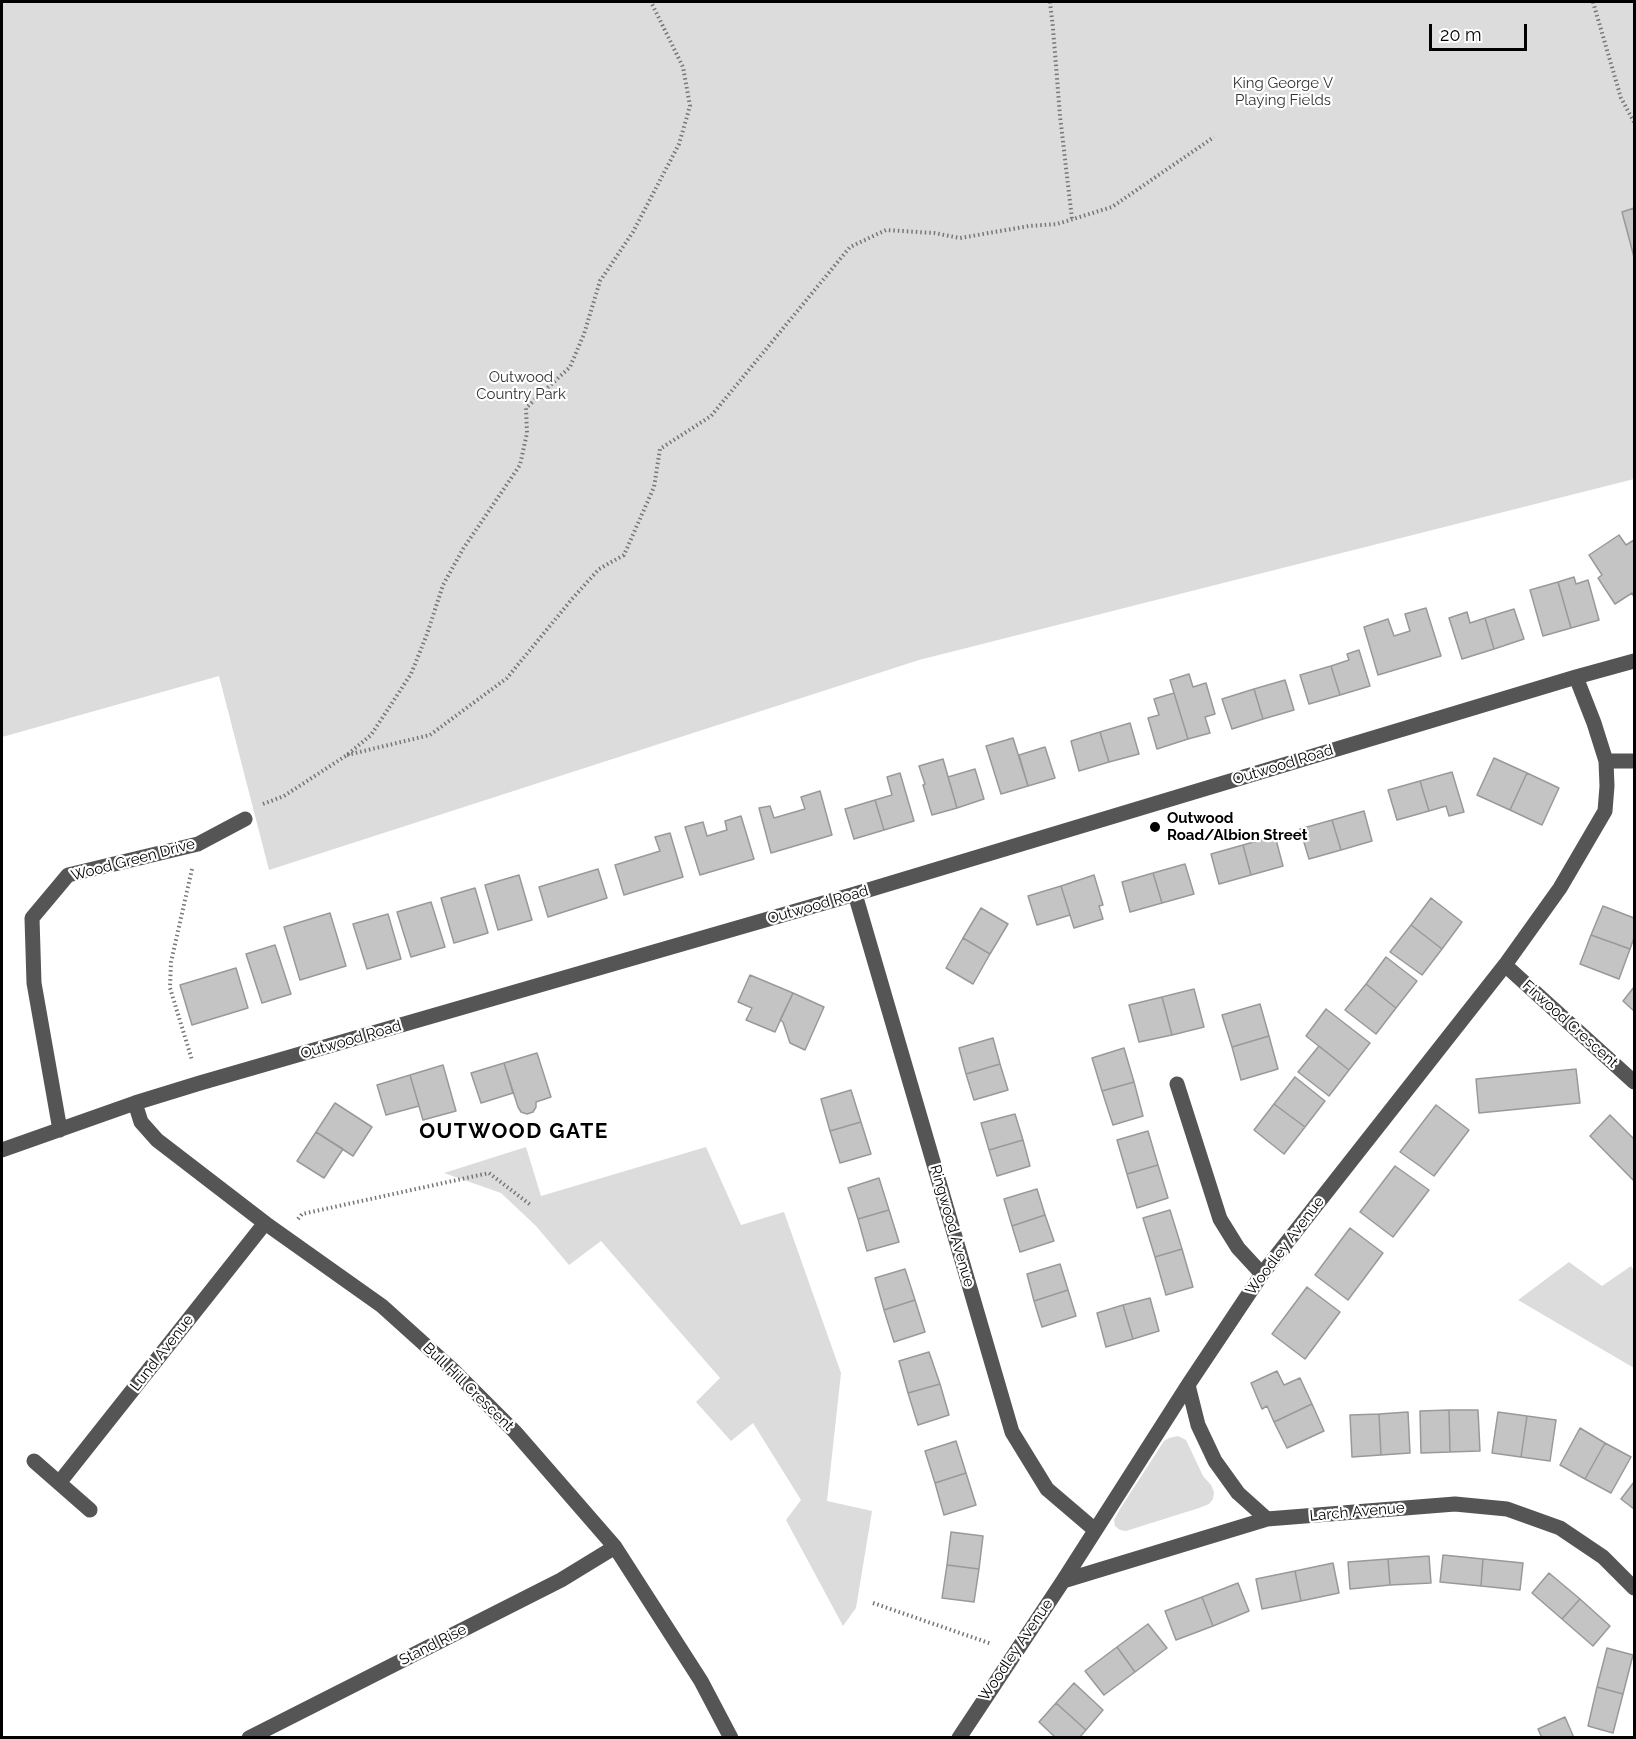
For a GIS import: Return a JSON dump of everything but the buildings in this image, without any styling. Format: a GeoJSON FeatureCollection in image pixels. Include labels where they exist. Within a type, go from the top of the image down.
{"type":"FeatureCollection","features":[{"type":"Feature","properties":{"kind":"street","name":"Outwood Road"},"geometry":{"type":"LineString","coordinates":[[2,1150],[135,1103],[200,1083],[855,894],[1576,676],[1635,661]]}},
{"type":"Feature","properties":{"kind":"street","name":"Woodley Avenue"},"geometry":{"type":"LineString","coordinates":[[959,1737],[1262,1274],[1505,965],[1560,888],[1605,811],[1606,761],[1576,676]]}},
{"type":"Feature","properties":{"kind":"street"},"geometry":{"type":"LineString","coordinates":[[1606,761],[1635,761]]}},
{"type":"Feature","properties":{"kind":"street","name":"Wood Green Drive"},"geometry":{"type":"LineString","coordinates":[[60,1130],[33,983],[32,918],[68,874],[198,844],[245,819]]}},
{"type":"Feature","properties":{"kind":"street","name":"Ringwood Avenue"},"geometry":{"type":"LineString","coordinates":[[855,894],[1012,1432],[1047,1489],[1095,1530]]}},
{"type":"Feature","properties":{"kind":"street","name":"Firwood Crescent"},"geometry":{"type":"LineString","coordinates":[[1505,965],[1635,1082]]}},
{"type":"Feature","properties":{"kind":"street"},"geometry":{"type":"LineString","coordinates":[[1178,1084],[1220,1220],[1238,1248],[1262,1274]]}},
{"type":"Feature","properties":{"kind":"street","name":"Bull Hill Crescent"},"geometry":{"type":"LineString","coordinates":[[135,1103],[141,1122],[157,1140],[265,1223],[382,1306],[453,1370],[515,1432],[615,1547],[701,1681],[731,1737]]}},
{"type":"Feature","properties":{"kind":"street","name":"Lund Avenue"},"geometry":{"type":"LineString","coordinates":[[59,1483],[265,1223]]}},
{"type":"Feature","properties":{"kind":"street"},"geometry":{"type":"LineString","coordinates":[[1188,1385],[1198,1425],[1215,1461],[1239,1492],[1267,1519]]}},
{"type":"Feature","properties":{"kind":"street"},"geometry":{"type":"LineString","coordinates":[[34,1461],[90,1510]]}},
{"type":"Feature","properties":{"kind":"street","name":"Larch Avenue"},"geometry":{"type":"LineString","coordinates":[[1063,1581],[1267,1519],[1455,1504],[1508,1509],[1560,1528],[1604,1557],[1635,1588]]}},
{"type":"Feature","properties":{"kind":"street","name":"Stand Rise"},"geometry":{"type":"LineString","coordinates":[[249,1737],[561,1580],[615,1547]]}},
{"type":"Feature","properties":{"kind":"path"},"geometry":{"type":"LineString","coordinates":[[245,819],[255,815],[259,805],[284,795],[347,755],[371,735],[411,674],[428,634],[443,585],[463,549],[520,465],[527,433],[526,408],[570,367],[584,334],[600,280],[633,232],[678,144],[690,106],[683,67],[651,2]]}},
{"type":"Feature","properties":{"kind":"path"},"geometry":{"type":"LineString","coordinates":[[1050,2],[1072,219]]}},
{"type":"Feature","properties":{"kind":"path"},"geometry":{"type":"LineString","coordinates":[[1593,2],[1621,98],[1635,122]]}},
{"type":"Feature","properties":{"kind":"path"},"geometry":{"type":"LineString","coordinates":[[347,755],[430,735],[507,678],[599,569],[624,555],[654,487],[660,449],[711,416],[850,247],[886,230],[934,233],[960,238],[1029,226],[1057,224],[1112,207],[1214,136]]}},
{"type":"Feature","properties":{"kind":"path"},"geometry":{"type":"LineString","coordinates":[[198,844],[171,962],[170,988],[200,1083]]}},
{"type":"Feature","properties":{"kind":"path"},"geometry":{"type":"LineString","coordinates":[[285,1236],[302,1214],[489,1173],[532,1206]]}},
{"type":"Feature","properties":{"kind":"path"},"geometry":{"type":"LineString","coordinates":[[873,1603],[1016,1652]]}},
{"type":"Feature","properties":{"kind":"green space","name":"Outwood Country Park"},"geometry":{"type":"Polygon","coordinates":[[[2,2],[1634,2],[1634,479],[919,660],[269,870],[219,676],[2,737],[2,2]]]}},
{"type":"Feature","properties":{"kind":"green space"},"geometry":{"type":"Polygon","coordinates":[[[526,1147],[541,1196],[706,1147],[741,1225],[784,1212],[841,1373],[827,1501],[872,1511],[856,1608],[843,1626],[786,1520],[801,1500],[753,1423],[731,1441],[696,1402],[720,1378],[601,1241],[569,1265],[536,1226],[501,1193],[444,1173],[526,1147]]]}},
{"type":"Feature","properties":{"kind":"green space"},"geometry":{"type":"Polygon","coordinates":[[[1569,1262],[1602,1286],[1631,1266],[1634,1271],[1634,1368],[1518,1300],[1569,1262]]]}},
{"type":"Feature","properties":{"kind":"green space"},"geometry":{"type":"Polygon","coordinates":[[[1178,1436],[1186,1440],[1203,1476],[1211,1485],[1214,1492],[1213,1499],[1209,1504],[1199,1508],[1126,1531],[1120,1530],[1115,1526],[1114,1520],[1120,1509],[1164,1441],[1178,1436]]]}},
{"type":"Feature","properties":{"kind":"place","name":"Outwood Road/Albion Street"},"geometry":{"type":"Point","coordinates":[1155,827]}},
{"type":"Feature","properties":{"kind":"district","name":"OUTWOOD GATE"},"geometry":{"type":"Point","coordinates":[514,1132]}},
{"type":"Feature","properties":{"kind":"park label","name":"King George V Playing Fields"},"geometry":{"type":"Point","coordinates":[1283,92]}}]}
